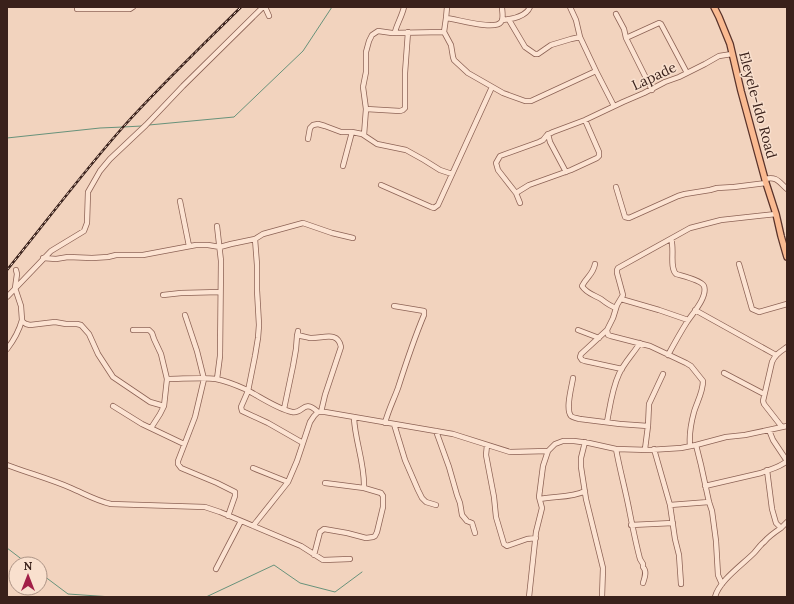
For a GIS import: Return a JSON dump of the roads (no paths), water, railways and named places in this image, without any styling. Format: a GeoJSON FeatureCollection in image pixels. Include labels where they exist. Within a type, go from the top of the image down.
{"type":"FeatureCollection","features":[{"type":"Feature","properties":{"kind":"main road","name":"Eleyele-Ido Road"},"geometry":{"type":"LineString","coordinates":[[714,7],[730,44],[787,257]]}},
{"type":"Feature","properties":{"kind":"street"},"geometry":{"type":"LineString","coordinates":[[77,9],[130,9],[133,7]]}},
{"type":"Feature","properties":{"kind":"street"},"geometry":{"type":"LineString","coordinates":[[7,297],[51,251],[84,230],[87,223],[88,192],[100,171],[110,159],[264,7],[268,16]]}},
{"type":"Feature","properties":{"kind":"street"},"geometry":{"type":"LineString","coordinates":[[395,32],[404,7]]}},
{"type":"Feature","properties":{"kind":"street"},"geometry":{"type":"LineString","coordinates":[[447,7],[444,32],[451,45],[454,60],[468,73],[503,93],[531,101],[596,71]]}},
{"type":"Feature","properties":{"kind":"street"},"geometry":{"type":"LineString","coordinates":[[446,18],[492,26],[499,24],[502,20],[502,7]]}},
{"type":"Feature","properties":{"kind":"street"},"geometry":{"type":"LineString","coordinates":[[502,20],[516,18],[527,12],[530,7]]}},
{"type":"Feature","properties":{"kind":"street"},"geometry":{"type":"LineString","coordinates":[[570,7],[576,20],[580,37],[614,106]]}},
{"type":"Feature","properties":{"kind":"street"},"geometry":{"type":"LineString","coordinates":[[616,14],[624,29],[626,38],[652,90]]}},
{"type":"Feature","properties":{"kind":"street"},"geometry":{"type":"LineString","coordinates":[[509,20],[525,47],[535,54],[538,54],[551,46],[580,37]]}},
{"type":"Feature","properties":{"kind":"street"},"geometry":{"type":"LineString","coordinates":[[626,38],[659,23],[687,73]]}},
{"type":"Feature","properties":{"kind":"street"},"geometry":{"type":"LineString","coordinates":[[364,135],[366,109],[363,87],[366,72],[367,45],[372,35],[381,31],[444,32]]}},
{"type":"Feature","properties":{"kind":"street"},"geometry":{"type":"LineString","coordinates":[[366,109],[400,111],[405,108],[405,73],[408,32]]}},
{"type":"Feature","properties":{"kind":"street","name":"Lapade"},"geometry":{"type":"LineString","coordinates":[[516,193],[498,170],[496,163],[500,156],[539,142],[548,134],[585,120],[652,90],[665,82],[687,73],[719,56],[732,54]]}},
{"type":"Feature","properties":{"kind":"street"},"geometry":{"type":"LineString","coordinates":[[381,185],[431,207],[434,208],[438,205],[492,87]]}},
{"type":"Feature","properties":{"kind":"street"},"geometry":{"type":"LineString","coordinates":[[520,203],[516,193],[529,185],[566,172],[599,156],[600,152],[585,120]]}},
{"type":"Feature","properties":{"kind":"street"},"geometry":{"type":"LineString","coordinates":[[308,139],[310,128],[313,125],[318,124],[341,132],[352,132],[364,135],[377,144],[406,150],[440,170],[452,174]]}},
{"type":"Feature","properties":{"kind":"street"},"geometry":{"type":"LineString","coordinates":[[343,166],[352,132]]}},
{"type":"Feature","properties":{"kind":"street"},"geometry":{"type":"LineString","coordinates":[[548,134],[553,148],[566,172]]}},
{"type":"Feature","properties":{"kind":"street"},"geometry":{"type":"LineString","coordinates":[[616,187],[625,217],[629,218],[685,194],[766,181],[773,177],[787,189]]}},
{"type":"Feature","properties":{"kind":"street"},"geometry":{"type":"LineString","coordinates":[[180,201],[189,246]]}},
{"type":"Feature","properties":{"kind":"street"},"geometry":{"type":"LineString","coordinates":[[622,369],[585,361],[581,359],[580,356],[607,330],[616,308],[623,296],[617,273],[618,268],[690,228],[721,220],[776,214]]}},
{"type":"Feature","properties":{"kind":"street"},"geometry":{"type":"LineString","coordinates":[[43,258],[92,258],[116,255],[143,255],[189,246],[208,245],[220,247],[255,239],[263,234],[303,223],[332,233],[354,238]]}},
{"type":"Feature","properties":{"kind":"street"},"geometry":{"type":"LineString","coordinates":[[217,226],[220,247],[220,356],[217,379]]}},
{"type":"Feature","properties":{"kind":"street"},"geometry":{"type":"LineString","coordinates":[[255,239],[259,326],[248,391],[241,407],[242,411],[268,423],[303,443]]}},
{"type":"Feature","properties":{"kind":"street"},"geometry":{"type":"LineString","coordinates":[[668,355],[688,320],[696,310],[704,293],[704,286],[674,272],[672,268],[673,248],[671,239]]}},
{"type":"Feature","properties":{"kind":"street"},"geometry":{"type":"LineString","coordinates":[[595,264],[594,271],[585,280],[582,286],[584,290],[609,306],[616,308]]}},
{"type":"Feature","properties":{"kind":"street"},"geometry":{"type":"LineString","coordinates":[[739,264],[752,309],[759,312],[787,304]]}},
{"type":"Feature","properties":{"kind":"street"},"geometry":{"type":"LineString","coordinates":[[7,349],[18,332],[22,320],[21,306],[15,288],[17,274],[16,270]]}},
{"type":"Feature","properties":{"kind":"street"},"geometry":{"type":"LineString","coordinates":[[163,296],[181,293],[220,292]]}},
{"type":"Feature","properties":{"kind":"street"},"geometry":{"type":"LineString","coordinates":[[621,299],[688,320]]}},
{"type":"Feature","properties":{"kind":"street"},"geometry":{"type":"LineString","coordinates":[[385,423],[415,336],[424,315],[424,311],[394,306]]}},
{"type":"Feature","properties":{"kind":"street"},"geometry":{"type":"LineString","coordinates":[[696,310],[776,355]]}},
{"type":"Feature","properties":{"kind":"street"},"geometry":{"type":"LineString","coordinates":[[185,315],[197,351],[204,379],[195,417],[178,464],[179,466],[235,492],[228,516]]}},
{"type":"Feature","properties":{"kind":"street"},"geometry":{"type":"LineString","coordinates":[[22,320],[26,324],[30,325],[55,322],[81,325],[89,334],[98,354],[111,374],[120,382],[150,402],[164,406]]}},
{"type":"Feature","properties":{"kind":"street"},"geometry":{"type":"LineString","coordinates":[[133,330],[151,331],[161,354],[167,379],[164,406],[151,428]]}},
{"type":"Feature","properties":{"kind":"street"},"geometry":{"type":"LineString","coordinates":[[578,330],[599,338]]}},
{"type":"Feature","properties":{"kind":"street"},"geometry":{"type":"LineString","coordinates":[[607,330],[608,335],[650,346],[691,366],[703,381],[694,412],[690,438],[701,465],[712,511],[718,575],[722,584]]}},
{"type":"Feature","properties":{"kind":"street"},"geometry":{"type":"LineString","coordinates":[[253,526],[288,482],[297,461],[310,422],[314,416],[320,412],[341,348],[340,342],[335,337],[323,336],[310,338],[298,333],[284,409]]}},
{"type":"Feature","properties":{"kind":"street"},"geometry":{"type":"LineString","coordinates":[[607,422],[613,389],[619,373],[640,343]]}},
{"type":"Feature","properties":{"kind":"street"},"geometry":{"type":"LineString","coordinates":[[529,597],[536,538],[542,508],[540,493],[544,466],[548,451],[555,444],[563,440],[585,442],[616,449],[645,450],[693,446],[726,437],[745,435],[784,427],[763,401],[772,362],[776,355],[787,347]]}},
{"type":"Feature","properties":{"kind":"street"},"geometry":{"type":"LineString","coordinates":[[724,373],[764,394]]}},
{"type":"Feature","properties":{"kind":"street"},"geometry":{"type":"LineString","coordinates":[[645,450],[649,404],[663,374]]}},
{"type":"Feature","properties":{"kind":"street"},"geometry":{"type":"LineString","coordinates":[[573,378],[568,410],[574,417],[580,419],[648,426]]}},
{"type":"Feature","properties":{"kind":"street"},"geometry":{"type":"LineString","coordinates":[[167,379],[217,379],[248,391],[284,409],[295,412],[309,406],[320,412],[462,436],[512,453],[548,451]]}},
{"type":"Feature","properties":{"kind":"street"},"geometry":{"type":"LineString","coordinates":[[113,406],[142,424],[184,444]]}},
{"type":"Feature","properties":{"kind":"street"},"geometry":{"type":"LineString","coordinates":[[354,418],[364,488]]}},
{"type":"Feature","properties":{"kind":"street"},"geometry":{"type":"LineString","coordinates":[[394,424],[405,460],[422,498],[426,502],[436,505]]}},
{"type":"Feature","properties":{"kind":"street"},"geometry":{"type":"LineString","coordinates":[[705,486],[761,473],[782,465],[787,461],[773,440],[769,430]]}},
{"type":"Feature","properties":{"kind":"street"},"geometry":{"type":"LineString","coordinates":[[436,431],[449,467],[462,514],[467,521],[472,523],[475,533]]}},
{"type":"Feature","properties":{"kind":"street"},"geometry":{"type":"LineString","coordinates":[[585,442],[580,462],[586,500],[603,568],[602,597]]}},
{"type":"Feature","properties":{"kind":"street"},"geometry":{"type":"LineString","coordinates":[[488,445],[486,456],[493,491],[496,517],[504,544],[508,546],[527,539],[536,538]]}},
{"type":"Feature","properties":{"kind":"street"},"geometry":{"type":"LineString","coordinates":[[616,449],[631,525],[640,560],[646,572],[643,583]]}},
{"type":"Feature","properties":{"kind":"street"},"geometry":{"type":"LineString","coordinates":[[654,449],[670,505],[679,555],[681,584]]}},
{"type":"Feature","properties":{"kind":"street"},"geometry":{"type":"LineString","coordinates":[[7,465],[65,486],[105,503],[206,507],[301,546],[323,560],[350,559]]}},
{"type":"Feature","properties":{"kind":"street"},"geometry":{"type":"LineString","coordinates":[[253,468],[288,482]]}},
{"type":"Feature","properties":{"kind":"street"},"geometry":{"type":"LineString","coordinates":[[767,470],[772,509],[776,523],[781,528]]}},
{"type":"Feature","properties":{"kind":"street"},"geometry":{"type":"LineString","coordinates":[[314,555],[320,532],[324,529],[366,538],[375,536],[383,507],[383,496],[381,493],[364,488],[325,483]]}},
{"type":"Feature","properties":{"kind":"street"},"geometry":{"type":"LineString","coordinates":[[540,500],[585,491]]}},
{"type":"Feature","properties":{"kind":"street"},"geometry":{"type":"LineString","coordinates":[[670,505],[709,502]]}},
{"type":"Feature","properties":{"kind":"street"},"geometry":{"type":"LineString","coordinates":[[216,569],[241,521]]}},
{"type":"Feature","properties":{"kind":"street"},"geometry":{"type":"LineString","coordinates":[[715,597],[718,588],[742,563],[787,522]]}},
{"type":"Feature","properties":{"kind":"street"},"geometry":{"type":"LineString","coordinates":[[631,525],[673,523]]}},
{"type":"Feature","properties":{"kind":"waterway"},"geometry":{"type":"LineString","coordinates":[[149,125],[234,117],[303,51],[332,7]]}},
{"type":"Feature","properties":{"kind":"waterway"},"geometry":{"type":"LineString","coordinates":[[7,138],[100,128],[142,126]]}},
{"type":"Feature","properties":{"kind":"waterway"},"geometry":{"type":"LineString","coordinates":[[7,548],[18,556]]}},
{"type":"Feature","properties":{"kind":"waterway"},"geometry":{"type":"LineString","coordinates":[[206,597],[274,565],[300,583],[335,592],[362,572]]}},
{"type":"Feature","properties":{"kind":"waterway"},"geometry":{"type":"LineString","coordinates":[[48,579],[68,594],[112,597]]}},
{"type":"Feature","properties":{"kind":"railway"},"geometry":{"type":"LineString","coordinates":[[7,270],[79,179],[124,126],[241,7]]}}]}
